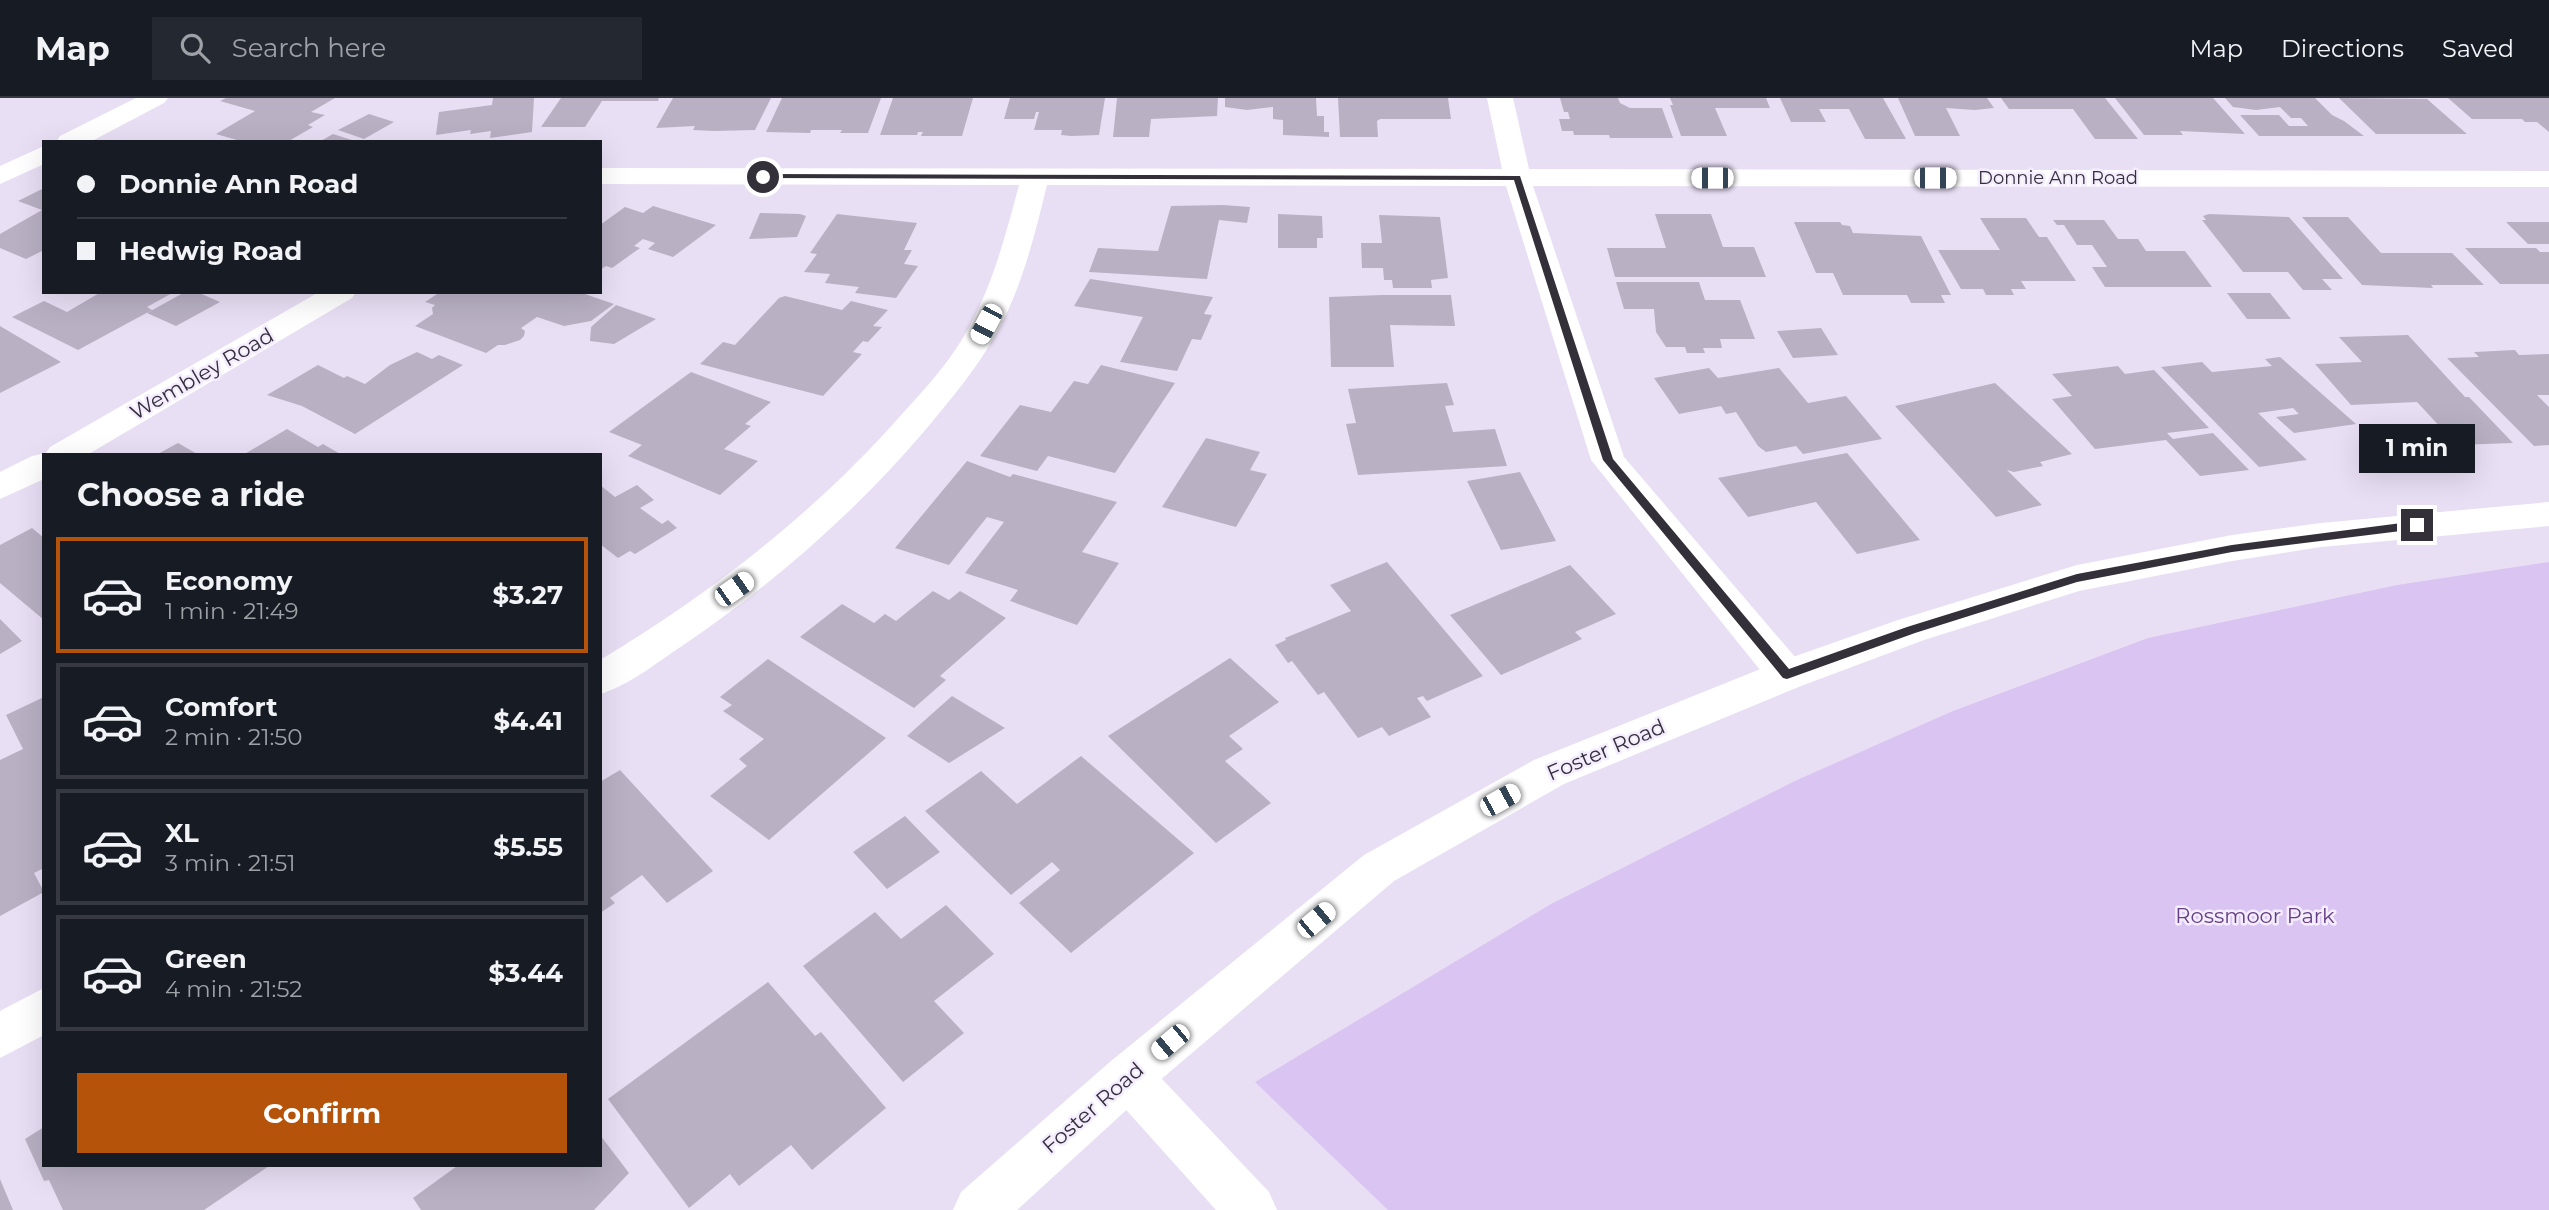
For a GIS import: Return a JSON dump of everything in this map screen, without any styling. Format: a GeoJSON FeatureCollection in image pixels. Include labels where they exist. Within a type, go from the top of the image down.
{"type":"FeatureCollection","features":[{"type":"Feature","properties":{"kind":"street"},"geometry":{"type":"LineString","coordinates":[[73,140],[155,98]]}},
{"type":"Feature","properties":{"kind":"street"},"geometry":{"type":"LineString","coordinates":[[1500,98],[1517,178],[1608,460],[1787,675]]}},
{"type":"Feature","properties":{"kind":"street"},"geometry":{"type":"LineString","coordinates":[[0,176],[42,155]]}},
{"type":"Feature","properties":{"kind":"street","name":"Donnie Ann Road"},"geometry":{"type":"LineString","coordinates":[[602,176],[2549,179]]}},
{"type":"Feature","properties":{"kind":"street"},"geometry":{"type":"LineString","coordinates":[[602,678],[649,650],[755,574],[843,499],[909,430],[960,367],[993,310],[1014,259],[1035,177]]}},
{"type":"Feature","properties":{"kind":"street","name":"Wembley Road"},"geometry":{"type":"LineString","coordinates":[[65,453],[338,294]]}},
{"type":"Feature","properties":{"kind":"street"},"geometry":{"type":"LineString","coordinates":[[0,486],[42,465]]}},
{"type":"Feature","properties":{"kind":"street","name":"Foster Road"},"geometry":{"type":"LineString","coordinates":[[979,1210],[1128,1077],[1379,868],[1549,772],[1787,675],[1911,630],[2077,578],[2232,548],[2321,535],[2549,514]]}},
{"type":"Feature","properties":{"kind":"street"},"geometry":{"type":"LineString","coordinates":[[0,1036],[42,1011]]}},
{"type":"Feature","properties":{"kind":"street"},"geometry":{"type":"LineString","coordinates":[[1128,1077],[1251,1210]]}},
{"type":"Feature","properties":{"kind":"green space","name":"Rossmoor Park"},"geometry":{"type":"Polygon","coordinates":[[[2549,562],[2549,1210],[1388,1210],[1255,1082],[1551,904],[1797,780],[1953,711],[2148,638],[2397,585],[2549,562]]]}},
{"type":"Feature","properties":{"kind":"building"},"geometry":{"type":"Polygon","coordinates":[[[226,98],[335,98],[311,112],[325,115],[308,125],[313,127],[290,140],[237,140],[216,134],[255,111],[220,101],[226,98]]]}},
{"type":"Feature","properties":{"kind":"building"},"geometry":{"type":"Polygon","coordinates":[[[493,98],[534,98],[532,132],[490,138],[491,131],[470,134],[471,130],[436,135],[439,112],[492,105],[493,98]]]}},
{"type":"Feature","properties":{"kind":"building"},"geometry":{"type":"Polygon","coordinates":[[[561,98],[659,98],[658,101],[602,101],[585,127],[541,127],[561,98]]]}},
{"type":"Feature","properties":{"kind":"building"},"geometry":{"type":"Polygon","coordinates":[[[673,98],[771,98],[755,130],[693,130],[695,126],[656,128],[673,98]]]}},
{"type":"Feature","properties":{"kind":"building"},"geometry":{"type":"Polygon","coordinates":[[[782,98],[881,98],[868,133],[840,133],[842,130],[811,130],[810,133],[766,132],[782,98]]]}},
{"type":"Feature","properties":{"kind":"building"},"geometry":{"type":"Polygon","coordinates":[[[893,98],[973,98],[962,136],[921,136],[923,132],[918,132],[917,135],[880,135],[893,98]]]}},
{"type":"Feature","properties":{"kind":"building"},"geometry":{"type":"Polygon","coordinates":[[[1010,98],[1105,98],[1099,135],[1071,136],[1061,135],[1062,130],[1034,130],[1039,112],[1036,112],[1034,119],[1004,119],[1010,98]]]}},
{"type":"Feature","properties":{"kind":"building"},"geometry":{"type":"Polygon","coordinates":[[[1117,98],[1218,98],[1217,116],[1151,119],[1149,137],[1113,137],[1117,98]]]}},
{"type":"Feature","properties":{"kind":"building"},"geometry":{"type":"Polygon","coordinates":[[[1225,98],[1316,98],[1317,116],[1324,116],[1324,132],[1329,132],[1329,137],[1283,135],[1283,120],[1273,119],[1273,107],[1247,110],[1225,107],[1225,98]]]}},
{"type":"Feature","properties":{"kind":"building"},"geometry":{"type":"Polygon","coordinates":[[[1338,98],[1448,98],[1451,119],[1380,119],[1377,121],[1378,137],[1340,137],[1338,98]]]}},
{"type":"Feature","properties":{"kind":"building"},"geometry":{"type":"Polygon","coordinates":[[[1560,98],[1618,98],[1620,103],[1630,108],[1662,108],[1673,138],[1610,138],[1609,135],[1574,135],[1573,131],[1562,131],[1559,119],[1570,119],[1568,112],[1564,112],[1560,98]]]}},
{"type":"Feature","properties":{"kind":"building"},"geometry":{"type":"Polygon","coordinates":[[[1670,98],[1766,98],[1770,108],[1715,108],[1727,136],[1681,136],[1670,98]]]}},
{"type":"Feature","properties":{"kind":"building"},"geometry":{"type":"Polygon","coordinates":[[[1780,98],[1883,98],[1906,139],[1865,139],[1849,109],[1819,109],[1826,122],[1791,122],[1780,98]]]}},
{"type":"Feature","properties":{"kind":"building"},"geometry":{"type":"Polygon","coordinates":[[[1898,98],[1987,98],[1994,108],[1946,108],[1960,136],[1915,136],[1898,98]]]}},
{"type":"Feature","properties":{"kind":"building"},"geometry":{"type":"Polygon","coordinates":[[[2001,98],[2105,98],[2138,139],[2095,139],[2073,109],[2009,109],[2001,98]]]}},
{"type":"Feature","properties":{"kind":"building"},"geometry":{"type":"Polygon","coordinates":[[[2115,98],[2213,98],[2245,134],[2180,131],[2183,135],[2144,135],[2115,98]]]}},
{"type":"Feature","properties":{"kind":"building"},"geometry":{"type":"Polygon","coordinates":[[[2225,98],[2315,98],[2332,115],[2364,136],[2259,136],[2240,115],[2279,115],[2289,126],[2308,126],[2301,118],[2291,118],[2280,107],[2256,110],[2233,107],[2225,98]]]}},
{"type":"Feature","properties":{"kind":"building"},"geometry":{"type":"Polygon","coordinates":[[[2339,98],[2427,99],[2467,134],[2376,134],[2339,98]]]}},
{"type":"Feature","properties":{"kind":"building"},"geometry":{"type":"Polygon","coordinates":[[[2448,98],[2549,98],[2549,132],[2537,122],[2525,122],[2522,119],[2472,119],[2448,98]]]}},
{"type":"Feature","properties":{"kind":"building"},"geometry":{"type":"Polygon","coordinates":[[[369,114],[394,122],[364,139],[338,130],[369,114]]]}},
{"type":"Feature","properties":{"kind":"building"},"geometry":{"type":"Polygon","coordinates":[[[333,134],[352,140],[322,140],[333,134]]]}},
{"type":"Feature","properties":{"kind":"building"},"geometry":{"type":"Polygon","coordinates":[[[42,189],[42,210],[18,201],[42,189]]]}},
{"type":"Feature","properties":{"kind":"building"},"geometry":{"type":"Polygon","coordinates":[[[653,206],[716,225],[673,257],[648,249],[655,243],[643,239],[634,246],[640,248],[612,268],[606,266],[602,269],[602,224],[625,207],[643,213],[653,206]]]}},
{"type":"Feature","properties":{"kind":"building"},"geometry":{"type":"Polygon","coordinates":[[[1171,206],[1250,207],[1247,223],[1219,220],[1207,279],[1089,272],[1098,248],[1158,251],[1171,206]]]}},
{"type":"Feature","properties":{"kind":"building"},"geometry":{"type":"Polygon","coordinates":[[[42,210],[42,251],[26,259],[0,248],[0,234],[42,210]]]}},
{"type":"Feature","properties":{"kind":"building"},"geometry":{"type":"Polygon","coordinates":[[[760,213],[806,216],[797,237],[749,239],[760,213]]]}},
{"type":"Feature","properties":{"kind":"building"},"geometry":{"type":"Polygon","coordinates":[[[837,214],[917,223],[904,250],[912,250],[904,264],[918,266],[896,298],[855,293],[859,287],[825,283],[830,274],[804,272],[817,254],[810,253],[837,214]]]}},
{"type":"Feature","properties":{"kind":"building"},"geometry":{"type":"Polygon","coordinates":[[[1278,214],[1322,216],[1323,238],[1317,238],[1317,248],[1278,248],[1278,214]]]}},
{"type":"Feature","properties":{"kind":"building"},"geometry":{"type":"Polygon","coordinates":[[[1655,214],[1711,214],[1723,247],[1754,247],[1766,277],[1615,277],[1607,248],[1666,248],[1655,214]]]}},
{"type":"Feature","properties":{"kind":"building"},"geometry":{"type":"Polygon","coordinates":[[[1379,215],[1440,217],[1448,278],[1431,280],[1432,288],[1393,288],[1392,280],[1384,280],[1383,268],[1362,268],[1361,243],[1382,243],[1379,215]]]}},
{"type":"Feature","properties":{"kind":"building"},"geometry":{"type":"Polygon","coordinates":[[[2203,216],[2289,217],[2343,279],[2322,279],[2332,290],[2303,290],[2288,272],[2243,272],[2202,220],[2206,220],[2203,216]]]}},
{"type":"Feature","properties":{"kind":"building"},"geometry":{"type":"Polygon","coordinates":[[[2302,217],[2348,217],[2381,253],[2452,253],[2484,285],[2431,285],[2433,288],[2362,285],[2302,217]]]}},
{"type":"Feature","properties":{"kind":"building"},"geometry":{"type":"Polygon","coordinates":[[[1980,218],[2026,218],[2039,237],[2047,237],[2076,281],[2021,281],[2026,289],[2011,289],[2014,295],[1986,295],[1983,289],[1961,289],[1938,250],[2000,250],[1980,218]]]}},
{"type":"Feature","properties":{"kind":"building"},"geometry":{"type":"Polygon","coordinates":[[[2053,220],[2104,220],[2118,239],[2138,239],[2146,251],[2185,251],[2212,287],[2105,287],[2092,267],[2107,267],[2092,245],[2077,245],[2064,225],[2057,225],[2053,220]]]}},
{"type":"Feature","properties":{"kind":"building"},"geometry":{"type":"Polygon","coordinates":[[[1794,222],[1840,222],[1850,226],[1853,233],[1921,236],[1951,295],[1941,295],[1945,303],[1911,303],[1907,295],[1843,295],[1833,273],[1816,273],[1794,222]]]}},
{"type":"Feature","properties":{"kind":"building"},"geometry":{"type":"Polygon","coordinates":[[[2506,222],[2549,222],[2549,244],[2528,244],[2506,222]]]}},
{"type":"Feature","properties":{"kind":"building"},"geometry":{"type":"Polygon","coordinates":[[[2465,248],[2536,248],[2540,252],[2549,252],[2549,284],[2500,284],[2465,248]]]}},
{"type":"Feature","properties":{"kind":"building"},"geometry":{"type":"Polygon","coordinates":[[[1090,279],[1213,297],[1204,314],[1212,315],[1201,340],[1192,339],[1177,371],[1120,362],[1143,317],[1074,306],[1090,279]]]}},
{"type":"Feature","properties":{"kind":"building"},"geometry":{"type":"Polygon","coordinates":[[[1616,282],[1699,282],[1705,300],[1740,300],[1755,339],[1720,339],[1722,348],[1703,348],[1705,353],[1687,353],[1685,347],[1666,347],[1656,332],[1654,309],[1624,309],[1616,282]]]}},
{"type":"Feature","properties":{"kind":"building"},"geometry":{"type":"Polygon","coordinates":[[[2227,293],[2270,293],[2291,319],[2247,319],[2227,293]]]}},
{"type":"Feature","properties":{"kind":"building"},"geometry":{"type":"Polygon","coordinates":[[[98,294],[170,294],[147,307],[152,310],[78,350],[12,317],[44,301],[67,312],[98,294]]]}},
{"type":"Feature","properties":{"kind":"building"},"geometry":{"type":"Polygon","coordinates":[[[181,294],[202,294],[220,302],[176,326],[147,313],[181,294]]]}},
{"type":"Feature","properties":{"kind":"building"},"geometry":{"type":"Polygon","coordinates":[[[437,294],[585,294],[614,304],[591,321],[564,326],[537,317],[521,328],[525,331],[520,340],[498,345],[486,353],[415,326],[433,314],[432,308],[435,305],[425,302],[437,294]]]}},
{"type":"Feature","properties":{"kind":"building"},"geometry":{"type":"Polygon","coordinates":[[[1451,295],[1455,326],[1390,325],[1394,367],[1331,367],[1329,297],[1451,295]]]}},
{"type":"Feature","properties":{"kind":"building"},"geometry":{"type":"Polygon","coordinates":[[[785,296],[842,310],[851,301],[888,310],[873,326],[882,327],[868,342],[863,341],[853,352],[862,354],[823,396],[700,364],[723,342],[735,345],[779,298],[785,296]]]}},
{"type":"Feature","properties":{"kind":"building"},"geometry":{"type":"Polygon","coordinates":[[[616,305],[656,319],[614,344],[590,341],[591,327],[616,305]]]}},
{"type":"Feature","properties":{"kind":"building"},"geometry":{"type":"Polygon","coordinates":[[[0,326],[61,362],[0,393],[0,326]]]}},
{"type":"Feature","properties":{"kind":"building"},"geometry":{"type":"Polygon","coordinates":[[[1821,328],[1838,355],[1793,358],[1777,331],[1821,328]]]}},
{"type":"Feature","properties":{"kind":"building"},"geometry":{"type":"Polygon","coordinates":[[[2408,335],[2465,397],[2469,397],[2513,443],[2457,445],[2417,402],[2351,405],[2315,364],[2362,362],[2339,337],[2408,335]]]}},
{"type":"Feature","properties":{"kind":"building"},"geometry":{"type":"Polygon","coordinates":[[[2515,350],[2519,355],[2549,354],[2549,395],[2537,395],[2549,407],[2549,445],[2534,446],[2447,358],[2479,357],[2474,352],[2515,350]]]}},
{"type":"Feature","properties":{"kind":"building"},"geometry":{"type":"Polygon","coordinates":[[[417,352],[432,359],[439,355],[463,365],[355,434],[302,406],[267,395],[318,365],[344,378],[347,376],[365,384],[390,365],[417,352]]]}},
{"type":"Feature","properties":{"kind":"building"},"geometry":{"type":"Polygon","coordinates":[[[2280,357],[2356,424],[2294,433],[2276,417],[2299,414],[2293,408],[2258,413],[2307,460],[2259,467],[2161,367],[2202,362],[2212,372],[2272,366],[2265,359],[2280,357]]]}},
{"type":"Feature","properties":{"kind":"building"},"geometry":{"type":"Polygon","coordinates":[[[1101,365],[1175,383],[1115,473],[1048,456],[1037,471],[980,456],[1020,405],[1051,412],[1074,381],[1088,384],[1101,365]]]}},
{"type":"Feature","properties":{"kind":"building"},"geometry":{"type":"Polygon","coordinates":[[[2118,366],[2125,374],[2154,370],[2209,428],[2167,433],[2173,439],[2213,433],[2249,470],[2200,476],[2166,440],[2095,449],[2052,399],[2072,396],[2052,374],[2118,366]]]}},
{"type":"Feature","properties":{"kind":"building"},"geometry":{"type":"Polygon","coordinates":[[[1709,368],[1718,378],[1779,368],[1808,403],[1846,396],[1882,439],[1803,454],[1796,446],[1766,452],[1758,446],[1736,412],[1726,414],[1721,406],[1679,414],[1654,378],[1709,368]]]}},
{"type":"Feature","properties":{"kind":"building"},"geometry":{"type":"Polygon","coordinates":[[[691,372],[771,402],[745,424],[751,426],[724,449],[758,461],[720,495],[628,456],[642,445],[609,432],[691,372]]]}},
{"type":"Feature","properties":{"kind":"building"},"geometry":{"type":"Polygon","coordinates":[[[1447,383],[1454,405],[1445,406],[1453,432],[1495,429],[1507,466],[1358,475],[1346,424],[1356,423],[1348,389],[1447,383]]]}},
{"type":"Feature","properties":{"kind":"building"},"geometry":{"type":"Polygon","coordinates":[[[1995,383],[2072,454],[2040,462],[2043,466],[2014,472],[2007,470],[2042,505],[1996,517],[1895,406],[1995,383]]]}},
{"type":"Feature","properties":{"kind":"building"},"geometry":{"type":"Polygon","coordinates":[[[287,429],[318,447],[323,444],[339,453],[246,453],[287,429]]]}},
{"type":"Feature","properties":{"kind":"building"},"geometry":{"type":"Polygon","coordinates":[[[1206,438],[1260,452],[1250,470],[1267,474],[1236,527],[1162,507],[1206,438]]]}},
{"type":"Feature","properties":{"kind":"building"},"geometry":{"type":"Polygon","coordinates":[[[178,443],[196,453],[160,453],[178,443]]]}},
{"type":"Feature","properties":{"kind":"building"},"geometry":{"type":"Polygon","coordinates":[[[1847,453],[1920,540],[1857,554],[1816,502],[1748,517],[1718,478],[1847,453]]]}},
{"type":"Feature","properties":{"kind":"building"},"geometry":{"type":"Polygon","coordinates":[[[967,461],[1010,477],[1013,474],[1117,502],[1082,552],[1119,563],[1077,625],[1010,601],[1018,590],[965,573],[1004,522],[987,517],[949,565],[895,548],[967,461]]]}},
{"type":"Feature","properties":{"kind":"building"},"geometry":{"type":"Polygon","coordinates":[[[1520,472],[1556,541],[1501,550],[1467,481],[1520,472]]]}},
{"type":"Feature","properties":{"kind":"building"},"geometry":{"type":"Polygon","coordinates":[[[637,485],[654,500],[640,508],[662,524],[668,520],[677,528],[635,554],[630,551],[618,558],[602,546],[602,487],[615,497],[637,485]]]}},
{"type":"Feature","properties":{"kind":"building"},"geometry":{"type":"Polygon","coordinates":[[[32,528],[42,536],[42,618],[0,583],[0,545],[32,528]]]}},
{"type":"Feature","properties":{"kind":"building"},"geometry":{"type":"Polygon","coordinates":[[[1387,562],[1483,676],[1427,701],[1423,696],[1417,698],[1431,717],[1389,736],[1382,727],[1358,738],[1324,692],[1318,695],[1292,661],[1288,663],[1275,645],[1286,640],[1285,638],[1351,611],[1330,585],[1387,562]]]}},
{"type":"Feature","properties":{"kind":"building"},"geometry":{"type":"Polygon","coordinates":[[[1570,565],[1616,614],[1575,632],[1582,639],[1501,675],[1450,615],[1570,565]]]}},
{"type":"Feature","properties":{"kind":"building"},"geometry":{"type":"Polygon","coordinates":[[[933,591],[949,600],[960,591],[1006,618],[940,676],[946,680],[914,708],[800,637],[842,604],[874,623],[885,614],[896,621],[933,591]]]}},
{"type":"Feature","properties":{"kind":"building"},"geometry":{"type":"Polygon","coordinates":[[[0,619],[22,641],[0,654],[0,619]]]}},
{"type":"Feature","properties":{"kind":"building"},"geometry":{"type":"Polygon","coordinates":[[[1230,658],[1279,702],[1229,736],[1243,749],[1225,761],[1271,803],[1216,843],[1108,736],[1230,658]]]}},
{"type":"Feature","properties":{"kind":"building"},"geometry":{"type":"Polygon","coordinates":[[[768,659],[886,738],[769,840],[710,796],[747,766],[739,759],[764,739],[723,711],[732,705],[720,697],[768,659]]]}},
{"type":"Feature","properties":{"kind":"building"},"geometry":{"type":"Polygon","coordinates":[[[952,696],[1005,728],[949,763],[907,736],[952,696]]]}},
{"type":"Feature","properties":{"kind":"building"},"geometry":{"type":"Polygon","coordinates":[[[42,698],[42,869],[34,873],[42,893],[0,916],[0,760],[23,749],[6,715],[42,698]]]}},
{"type":"Feature","properties":{"kind":"building"},"geometry":{"type":"Polygon","coordinates":[[[1081,756],[1194,853],[1071,953],[1019,903],[1060,870],[1052,862],[1011,895],[925,811],[981,771],[1017,804],[1081,756]]]}},
{"type":"Feature","properties":{"kind":"building"},"geometry":{"type":"Polygon","coordinates":[[[620,770],[713,871],[667,903],[642,875],[610,898],[615,903],[602,912],[602,781],[620,770]]]}},
{"type":"Feature","properties":{"kind":"building"},"geometry":{"type":"Polygon","coordinates":[[[905,816],[940,852],[887,889],[853,852],[905,816]]]}},
{"type":"Feature","properties":{"kind":"building"},"geometry":{"type":"Polygon","coordinates":[[[946,905],[994,954],[934,1001],[964,1033],[903,1082],[803,966],[875,912],[901,939],[946,905]]]}},
{"type":"Feature","properties":{"kind":"building"},"geometry":{"type":"Polygon","coordinates":[[[768,982],[815,1036],[821,1032],[886,1108],[812,1170],[791,1145],[739,1186],[730,1174],[689,1208],[608,1099],[768,982]]]}},
{"type":"Feature","properties":{"kind":"building"},"geometry":{"type":"Polygon","coordinates":[[[42,1128],[42,1167],[268,1167],[204,1210],[63,1210],[49,1180],[44,1181],[25,1139],[42,1128]]]}},
{"type":"Feature","properties":{"kind":"building"},"geometry":{"type":"Polygon","coordinates":[[[602,1138],[629,1173],[594,1210],[421,1210],[413,1198],[456,1167],[602,1167],[602,1138]]]}},
{"type":"Feature","properties":{"kind":"building"},"geometry":{"type":"Polygon","coordinates":[[[0,1179],[13,1210],[0,1210],[0,1179]]]}},
{"type":"Feature","properties":{"kind":"route"},"geometry":{"type":"LineString","coordinates":[[763,177],[1517,178],[1608,460],[1787,675],[1911,630],[2077,578],[2232,548],[2417,525]]}}]}
